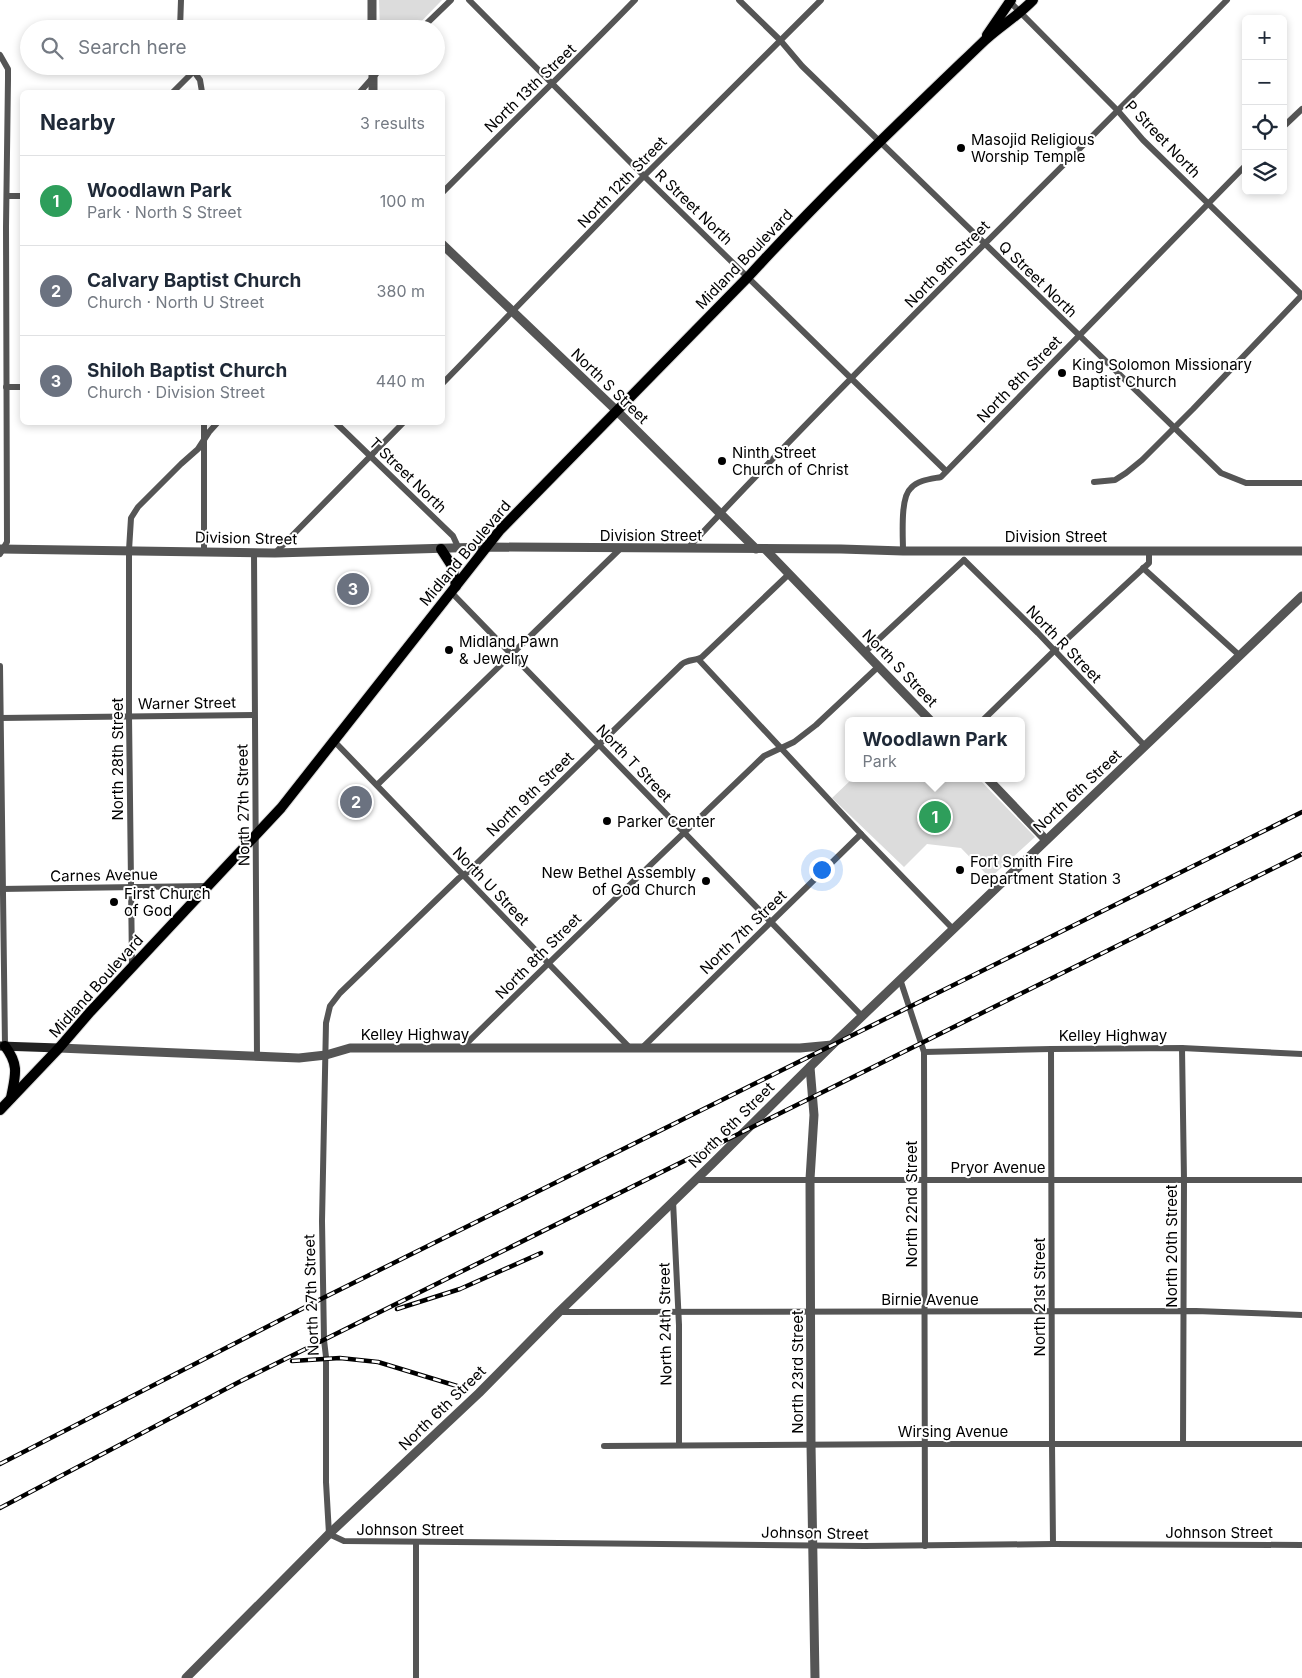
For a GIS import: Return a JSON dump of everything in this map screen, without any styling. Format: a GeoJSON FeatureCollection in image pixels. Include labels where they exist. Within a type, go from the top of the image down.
{"type":"FeatureCollection","features":[{"type":"Feature","properties":{"kind":"main road","name":"Midland Boulevard"},"geometry":{"type":"LineString","coordinates":[[983,42],[1009,0]]}},
{"type":"Feature","properties":{"kind":"main road","name":"Midland Boulevard"},"geometry":{"type":"LineString","coordinates":[[0,1110],[281,808],[500,530],[748,277],[777,245],[983,42],[1021,12],[1032,0]]}},
{"type":"Feature","properties":{"kind":"main road"},"geometry":{"type":"LineString","coordinates":[[440,550],[450,560],[454,569],[453,589]]}},
{"type":"Feature","properties":{"kind":"main road"},"geometry":{"type":"LineString","coordinates":[[2,1046],[13,1057],[15,1066],[11,1098]]}},
{"type":"Feature","properties":{"kind":"main road","name":"Kelley Highway"},"geometry":{"type":"LineString","coordinates":[[2,1046],[59,1048]]}},
{"type":"Feature","properties":{"kind":"street"},"geometry":{"type":"LineString","coordinates":[[180,20],[181,0]]}},
{"type":"Feature","properties":{"kind":"street"},"geometry":{"type":"LineString","coordinates":[[372,0],[372,20]]}},
{"type":"Feature","properties":{"kind":"street"},"geometry":{"type":"LineString","coordinates":[[430,20],[451,0]]}},
{"type":"Feature","properties":{"kind":"street","name":"R Street North"},"geometry":{"type":"LineString","coordinates":[[469,0],[644,176],[946,471]]}},
{"type":"Feature","properties":{"kind":"street","name":"North 13th Street"},"geometry":{"type":"LineString","coordinates":[[445,190],[532,101],[554,84],[635,0]]}},
{"type":"Feature","properties":{"kind":"street","name":"Q Street North"},"geometry":{"type":"LineString","coordinates":[[739,0],[880,143],[1224,476],[1246,482],[1302,483]]}},
{"type":"Feature","properties":{"kind":"street","name":"North 12th Street"},"geometry":{"type":"LineString","coordinates":[[445,381],[644,176],[821,0]]}},
{"type":"Feature","properties":{"kind":"street","name":"P Street North"},"geometry":{"type":"LineString","coordinates":[[1009,0],[1118,111],[1143,140],[1302,295]]}},
{"type":"Feature","properties":{"kind":"street","name":"North 9th Street"},"geometry":{"type":"LineString","coordinates":[[688,548],[984,244],[1227,0]]}},
{"type":"Feature","properties":{"kind":"street"},"geometry":{"type":"LineString","coordinates":[[0,55],[8,69],[8,196],[3,301],[6,387],[7,542],[1,551]]}},
{"type":"Feature","properties":{"kind":"street"},"geometry":{"type":"LineString","coordinates":[[175,90],[187,75]]}},
{"type":"Feature","properties":{"kind":"street"},"geometry":{"type":"LineString","coordinates":[[196,75],[200,80],[202,90]]}},
{"type":"Feature","properties":{"kind":"street"},"geometry":{"type":"LineString","coordinates":[[362,90],[376,75]]}},
{"type":"Feature","properties":{"kind":"street"},"geometry":{"type":"LineString","coordinates":[[373,78],[373,90]]}},
{"type":"Feature","properties":{"kind":"street"},"geometry":{"type":"LineString","coordinates":[[1287,123],[1302,109]]}},
{"type":"Feature","properties":{"kind":"street","name":"North 8th Street"},"geometry":{"type":"LineString","coordinates":[[903,551],[904,506],[909,490],[918,483],[941,477],[1242,169]]}},
{"type":"Feature","properties":{"kind":"street"},"geometry":{"type":"LineString","coordinates":[[8,196],[20,196]]}},
{"type":"Feature","properties":{"kind":"street","name":"North S Street"},"geometry":{"type":"LineString","coordinates":[[445,247],[617,411],[720,514],[789,574],[927,717]]}},
{"type":"Feature","properties":{"kind":"street"},"geometry":{"type":"LineString","coordinates":[[1094,482],[1115,480],[1126,473],[1174,428],[1302,295]]}},
{"type":"Feature","properties":{"kind":"street"},"geometry":{"type":"LineString","coordinates":[[6,387],[20,386]]}},
{"type":"Feature","properties":{"kind":"street"},"geometry":{"type":"LineString","coordinates":[[204,425],[204,552]]}},
{"type":"Feature","properties":{"kind":"street"},"geometry":{"type":"LineString","coordinates":[[129,550],[133,513],[180,464],[198,449],[216,425]]}},
{"type":"Feature","properties":{"kind":"street","name":"T Street North"},"geometry":{"type":"LineString","coordinates":[[338,425],[453,536],[459,549]]}},
{"type":"Feature","properties":{"kind":"street"},"geometry":{"type":"LineString","coordinates":[[276,554],[401,425]]}},
{"type":"Feature","properties":{"kind":"street","name":"Division Street"},"geometry":{"type":"LineString","coordinates":[[1,551],[129,550],[276,554],[486,547],[903,551],[1302,551]]}},
{"type":"Feature","properties":{"kind":"street"},"geometry":{"type":"LineString","coordinates":[[377,785],[621,548]]}},
{"type":"Feature","properties":{"kind":"street","name":"North 28th Street"},"geometry":{"type":"LineString","coordinates":[[129,550],[132,968]]}},
{"type":"Feature","properties":{"kind":"street"},"geometry":{"type":"LineString","coordinates":[[865,652],[964,560],[964,550]]}},
{"type":"Feature","properties":{"kind":"street"},"geometry":{"type":"LineString","coordinates":[[986,717],[1149,563],[1149,550]]}},
{"type":"Feature","properties":{"kind":"street","name":"North 27th Street"},"geometry":{"type":"LineString","coordinates":[[254,553],[257,1057]]}},
{"type":"Feature","properties":{"kind":"street","name":"North R Street"},"geometry":{"type":"LineString","coordinates":[[964,560],[1145,746]]}},
{"type":"Feature","properties":{"kind":"street"},"geometry":{"type":"LineString","coordinates":[[1144,568],[1239,655]]}},
{"type":"Feature","properties":{"kind":"street","name":"North 9th Street"},"geometry":{"type":"LineString","coordinates":[[326,1056],[327,1014],[332,1002],[686,660],[698,660],[789,574]]}},
{"type":"Feature","properties":{"kind":"street","name":"North T Street"},"geometry":{"type":"LineString","coordinates":[[453,589],[599,745],[862,1016]]}},
{"type":"Feature","properties":{"kind":"street","name":"North 6th Street"},"geometry":{"type":"LineString","coordinates":[[186,1678],[328,1534],[479,1393],[810,1066],[1302,596]]}},
{"type":"Feature","properties":{"kind":"street"},"geometry":{"type":"LineString","coordinates":[[698,660],[953,929]]}},
{"type":"Feature","properties":{"kind":"street"},"geometry":{"type":"LineString","coordinates":[[0,666],[2,1046]]}},
{"type":"Feature","properties":{"kind":"street","name":"North 8th Street"},"geometry":{"type":"LineString","coordinates":[[463,1047],[764,756],[794,742],[816,725],[879,666]]}},
{"type":"Feature","properties":{"kind":"street","name":"Warner Street"},"geometry":{"type":"LineString","coordinates":[[1,718],[254,715]]}},
{"type":"Feature","properties":{"kind":"street","name":"North U Street"},"geometry":{"type":"LineString","coordinates":[[334,741],[630,1048]]}},
{"type":"Feature","properties":{"kind":"street"},"geometry":{"type":"LineString","coordinates":[[991,782],[1046,840]]}},
{"type":"Feature","properties":{"kind":"street","name":"North 7th Street"},"geometry":{"type":"LineString","coordinates":[[642,1048],[861,834]]}},
{"type":"Feature","properties":{"kind":"street","name":"Carnes Avenue"},"geometry":{"type":"LineString","coordinates":[[2,889],[208,886]]}},
{"type":"Feature","properties":{"kind":"street","name":"North 22nd Street"},"geometry":{"type":"LineString","coordinates":[[900,979],[924,1052],[925,1546]]}},
{"type":"Feature","properties":{"kind":"street","name":"Kelley Highway"},"geometry":{"type":"LineString","coordinates":[[59,1048],[299,1058],[326,1056],[350,1048],[800,1048],[832,1045]]}},
{"type":"Feature","properties":{"kind":"street","name":"Kelley Highway"},"geometry":{"type":"LineString","coordinates":[[924,1052],[1182,1048],[1302,1054]]}},
{"type":"Feature","properties":{"kind":"street","name":"North 20th Street"},"geometry":{"type":"LineString","coordinates":[[1182,1048],[1184,1180],[1183,1444]]}},
{"type":"Feature","properties":{"kind":"street","name":"North 21st Street"},"geometry":{"type":"LineString","coordinates":[[1051,1049],[1053,1544]]}},
{"type":"Feature","properties":{"kind":"street","name":"North 27th Street"},"geometry":{"type":"LineString","coordinates":[[326,1056],[322,1221],[328,1534]]}},
{"type":"Feature","properties":{"kind":"street","name":"North 23rd Street"},"geometry":{"type":"LineString","coordinates":[[810,1066],[814,1115],[810,1180],[811,1444],[815,1678]]}},
{"type":"Feature","properties":{"kind":"street","name":"Pryor Avenue"},"geometry":{"type":"LineString","coordinates":[[695,1180],[1302,1180]]}},
{"type":"Feature","properties":{"kind":"street","name":"North 24th Street"},"geometry":{"type":"LineString","coordinates":[[673,1201],[679,1312],[679,1445]]}},
{"type":"Feature","properties":{"kind":"street","name":"Birnie Avenue"},"geometry":{"type":"LineString","coordinates":[[559,1312],[1184,1311],[1302,1316]]}},
{"type":"Feature","properties":{"kind":"street","name":"Wirsing Avenue"},"geometry":{"type":"LineString","coordinates":[[604,1446],[1302,1444]]}},
{"type":"Feature","properties":{"kind":"street","name":"Johnson Street"},"geometry":{"type":"LineString","coordinates":[[328,1534],[344,1541],[416,1542],[813,1546],[1053,1544],[1302,1545]]}},
{"type":"Feature","properties":{"kind":"street"},"geometry":{"type":"LineString","coordinates":[[416,1542],[416,1678]]}},
{"type":"Feature","properties":{"kind":"shaded area"},"geometry":{"type":"Polygon","coordinates":[[[379,0],[442,0],[423,20],[380,20],[379,0]]]}},
{"type":"Feature","properties":{"kind":"shaded area"},"geometry":{"type":"Polygon","coordinates":[[[849,782],[982,782],[1035,837],[990,878],[961,848],[927,844],[904,867],[832,798],[849,782]]]}},
{"type":"Feature","properties":{"kind":"railway"},"geometry":{"type":"LineString","coordinates":[[0,1464],[323,1298],[1302,812]]}},
{"type":"Feature","properties":{"kind":"railway"},"geometry":{"type":"LineString","coordinates":[[0,1508],[239,1382],[1302,854]]}},
{"type":"Feature","properties":{"kind":"railway"},"geometry":{"type":"LineString","coordinates":[[397,1309],[460,1289],[541,1253]]}},
{"type":"Feature","properties":{"kind":"railway"},"geometry":{"type":"LineString","coordinates":[[292,1361],[340,1358],[378,1362],[457,1386]]}},
{"type":"Feature","properties":{"kind":"place","name":"Masojid Religious Worship Temple"},"geometry":{"type":"Point","coordinates":[961,148]}},
{"type":"Feature","properties":{"kind":"place","name":"King Solomon Missionary Baptist Church"},"geometry":{"type":"Point","coordinates":[1062,373]}},
{"type":"Feature","properties":{"kind":"place","name":"Ninth Street Church of Christ"},"geometry":{"type":"Point","coordinates":[722,461]}},
{"type":"Feature","properties":{"kind":"place","name":"Shiloh Baptist Church"},"geometry":{"type":"Point","coordinates":[353,589]}},
{"type":"Feature","properties":{"kind":"place","name":"Midland Pawn & Jewelry"},"geometry":{"type":"Point","coordinates":[449,650]}},
{"type":"Feature","properties":{"kind":"place","name":"Calvary Baptist Church"},"geometry":{"type":"Point","coordinates":[356,802]}},
{"type":"Feature","properties":{"kind":"place","name":"Woodlawn Park"},"geometry":{"type":"Point","coordinates":[935,817]}},
{"type":"Feature","properties":{"kind":"place","name":"Parker Center"},"geometry":{"type":"Point","coordinates":[607,821]}},
{"type":"Feature","properties":{"kind":"place","name":"Fort Smith Fire Department Station 3"},"geometry":{"type":"Point","coordinates":[960,870]}},
{"type":"Feature","properties":{"kind":"place","name":"New Bethel Assembly of God Church"},"geometry":{"type":"Point","coordinates":[706,881]}},
{"type":"Feature","properties":{"kind":"place","name":"First Church of God"},"geometry":{"type":"Point","coordinates":[114,902]}}]}
